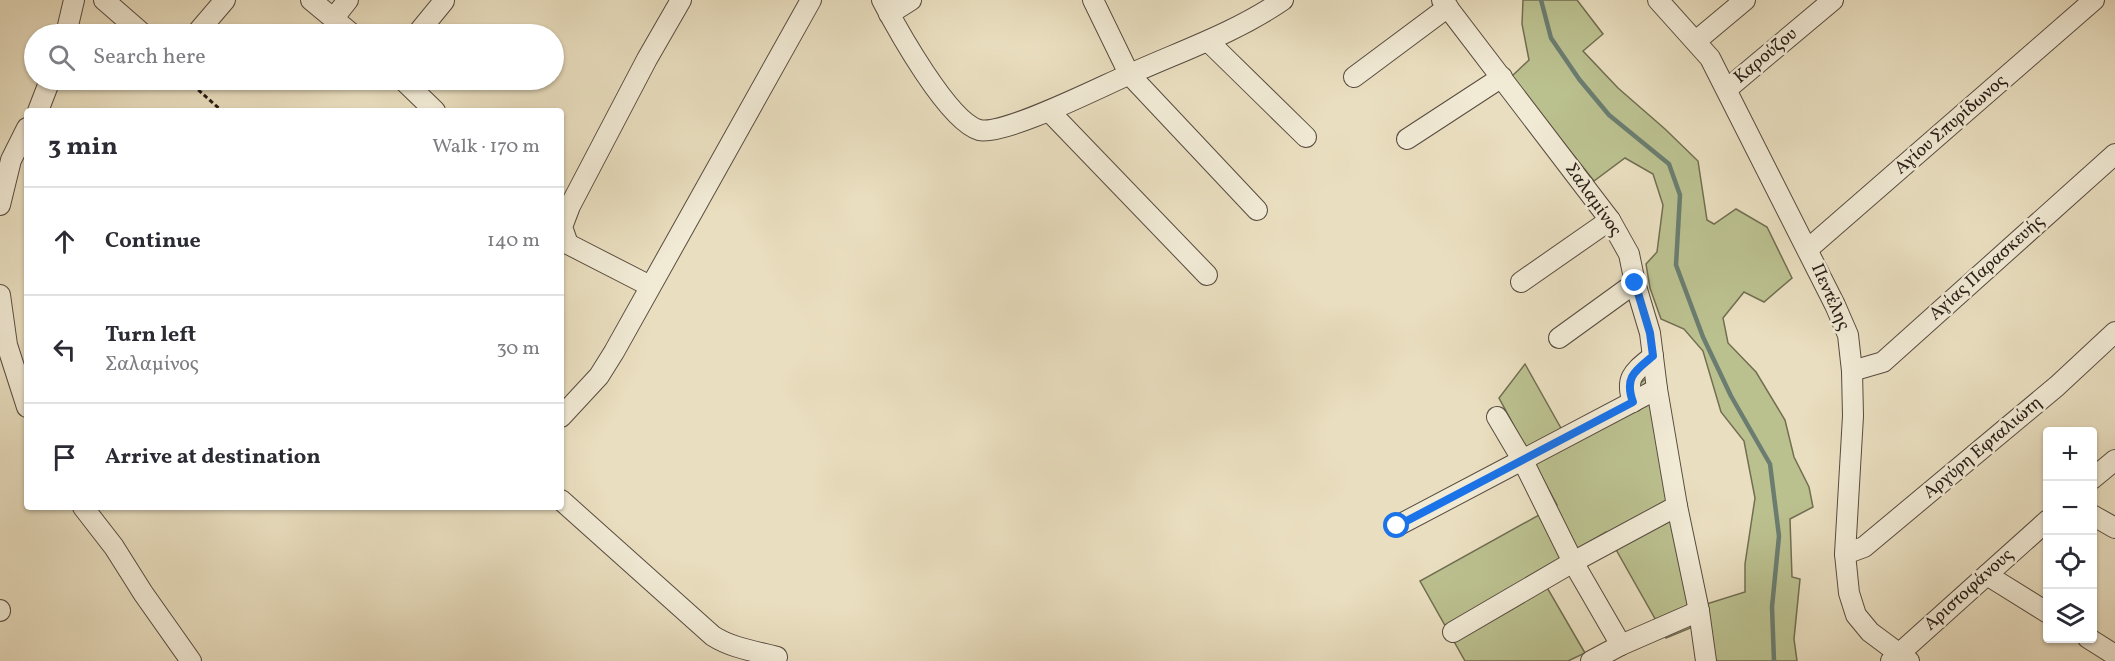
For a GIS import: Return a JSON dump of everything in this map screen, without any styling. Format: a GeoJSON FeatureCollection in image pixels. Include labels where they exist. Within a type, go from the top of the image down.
{"type":"FeatureCollection","features":[{"type":"Feature","properties":{"kind":"street"},"geometry":{"type":"LineString","coordinates":[[68,24],[74,0]]}},
{"type":"Feature","properties":{"kind":"street"},"geometry":{"type":"LineString","coordinates":[[104,0],[132,24]]}},
{"type":"Feature","properties":{"kind":"street"},"geometry":{"type":"LineString","coordinates":[[205,24],[225,0]]}},
{"type":"Feature","properties":{"kind":"street"},"geometry":{"type":"LineString","coordinates":[[311,0],[339,24]]}},
{"type":"Feature","properties":{"kind":"street"},"geometry":{"type":"LineString","coordinates":[[333,19],[348,0]]}},
{"type":"Feature","properties":{"kind":"street"},"geometry":{"type":"LineString","coordinates":[[564,222],[575,196],[647,59],[681,0]]}},
{"type":"Feature","properties":{"kind":"street"},"geometry":{"type":"LineString","coordinates":[[564,414],[599,376],[614,352],[811,0]]}},
{"type":"Feature","properties":{"kind":"street"},"geometry":{"type":"LineString","coordinates":[[911,0],[886,7],[932,83],[965,121],[978,130],[993,130],[1049,111],[1129,74],[1209,42],[1260,16],[1283,0]]}},
{"type":"Feature","properties":{"kind":"street"},"geometry":{"type":"LineString","coordinates":[[1093,0],[1129,74],[1257,210]]}},
{"type":"Feature","properties":{"kind":"street","name":"Πεντέλης"},"geometry":{"type":"LineString","coordinates":[[1658,0],[1710,58],[1808,249],[1848,335],[1852,371],[1845,554],[1849,593],[1856,615],[1870,632],[1899,659]]}},
{"type":"Feature","properties":{"kind":"street"},"geometry":{"type":"LineString","coordinates":[[1696,41],[1745,0]]}},
{"type":"Feature","properties":{"kind":"street","name":"Καρούζου"},"geometry":{"type":"LineString","coordinates":[[1727,89],[1833,0]]}},
{"type":"Feature","properties":{"kind":"street","name":"Αγίου Σπυρίδωνος"},"geometry":{"type":"LineString","coordinates":[[1808,249],[2094,0]]}},
{"type":"Feature","properties":{"kind":"street"},"geometry":{"type":"LineString","coordinates":[[425,24],[444,1]]}},
{"type":"Feature","properties":{"kind":"street"},"geometry":{"type":"LineString","coordinates":[[1354,77],[1445,4]]}},
{"type":"Feature","properties":{"kind":"street","name":"Σαλαμίνος"},"geometry":{"type":"LineString","coordinates":[[1445,4],[1610,220],[1629,254],[1650,333],[1657,389],[1677,506],[1700,611],[1706,661]]}},
{"type":"Feature","properties":{"kind":"street"},"geometry":{"type":"LineString","coordinates":[[1209,42],[1306,137]]}},
{"type":"Feature","properties":{"kind":"street"},"geometry":{"type":"LineString","coordinates":[[1407,139],[1502,77]]}},
{"type":"Feature","properties":{"kind":"street"},"geometry":{"type":"LineString","coordinates":[[41,108],[47,90]]}},
{"type":"Feature","properties":{"kind":"street"},"geometry":{"type":"LineString","coordinates":[[413,90],[432,108]]}},
{"type":"Feature","properties":{"kind":"street"},"geometry":{"type":"LineString","coordinates":[[1049,111],[1207,275]]}},
{"type":"Feature","properties":{"kind":"street"},"geometry":{"type":"LineString","coordinates":[[0,205],[6,156],[24,132]]}},
{"type":"Feature","properties":{"kind":"street","name":"Αγίας Παρασκευής"},"geometry":{"type":"LineString","coordinates":[[1852,371],[1882,362],[2115,154]]}},
{"type":"Feature","properties":{"kind":"street"},"geometry":{"type":"LineString","coordinates":[[1521,282],[1610,220]]}},
{"type":"Feature","properties":{"kind":"street"},"geometry":{"type":"LineString","coordinates":[[564,233],[568,244],[650,286]]}},
{"type":"Feature","properties":{"kind":"street"},"geometry":{"type":"LineString","coordinates":[[1559,338],[1635,283]]}},
{"type":"Feature","properties":{"kind":"street"},"geometry":{"type":"LineString","coordinates":[[0,295],[3,338],[24,398]]}},
{"type":"Feature","properties":{"kind":"street","name":"Αργύρη Εφταλιώτη"},"geometry":{"type":"LineString","coordinates":[[1845,554],[1864,547],[2057,386],[2115,332]]}},
{"type":"Feature","properties":{"kind":"street"},"geometry":{"type":"LineString","coordinates":[[1633,402],[1629,389],[1630,379],[1639,367],[1653,356]]}},
{"type":"Feature","properties":{"kind":"street"},"geometry":{"type":"LineString","coordinates":[[1397,526],[1657,389]]}},
{"type":"Feature","properties":{"kind":"street"},"geometry":{"type":"LineString","coordinates":[[1497,417],[1523,461],[1573,562],[1621,645]]}},
{"type":"Feature","properties":{"kind":"street"},"geometry":{"type":"LineString","coordinates":[[2097,475],[2115,460]]}},
{"type":"Feature","properties":{"kind":"street"},"geometry":{"type":"LineString","coordinates":[[564,504],[713,636],[736,647],[777,657]]}},
{"type":"Feature","properties":{"kind":"street"},"geometry":{"type":"LineString","coordinates":[[1453,632],[1573,562],[1677,506]]}},
{"type":"Feature","properties":{"kind":"street"},"geometry":{"type":"LineString","coordinates":[[85,510],[114,547],[191,661]]}},
{"type":"Feature","properties":{"kind":"street"},"geometry":{"type":"LineString","coordinates":[[2097,518],[2115,528]]}},
{"type":"Feature","properties":{"kind":"street","name":"Αριστοφάνους"},"geometry":{"type":"LineString","coordinates":[[1899,659],[2043,525]]}},
{"type":"Feature","properties":{"kind":"street"},"geometry":{"type":"LineString","coordinates":[[1987,575],[2043,610]]}},
{"type":"Feature","properties":{"kind":"street"},"geometry":{"type":"LineString","coordinates":[[1591,661],[1621,645],[1700,611]]}},
{"type":"Feature","properties":{"kind":"street"},"geometry":{"type":"LineString","coordinates":[[2095,643],[2115,655]]}},
{"type":"Feature","properties":{"kind":"path"},"geometry":{"type":"LineString","coordinates":[[198,90],[219,108]]}},
{"type":"Feature","properties":{"kind":"green space"},"geometry":{"type":"Polygon","coordinates":[[[1523,0],[1577,0],[1603,34],[1583,51],[1618,88],[1698,161],[1707,220],[1714,224],[1736,209],[1767,227],[1792,278],[1764,302],[1744,292],[1723,318],[1728,343],[1756,372],[1785,420],[1794,457],[1809,487],[1813,507],[1790,519],[1792,577],[1800,579],[1794,639],[1797,661],[1696,661],[1695,626],[1666,638],[1606,532],[1538,572],[1585,653],[1568,661],[1465,661],[1420,581],[1557,505],[1499,398],[1525,364],[1566,437],[1594,421],[1654,372],[1697,607],[1745,592],[1745,564],[1755,498],[1744,441],[1721,412],[1703,351],[1684,329],[1661,319],[1650,288],[1646,264],[1657,252],[1663,205],[1653,174],[1625,158],[1594,181],[1511,77],[1529,60],[1522,24],[1523,0]]]}},
{"type":"Feature","properties":{"kind":"waterway"},"geometry":{"type":"LineString","coordinates":[[1541,0],[1551,38],[1579,79],[1609,115],[1669,164],[1680,195],[1676,265],[1703,337],[1731,396],[1770,464],[1779,536],[1772,607],[1774,661]]}},
{"type":"Feature","properties":{"kind":"route"},"geometry":{"type":"LineString","coordinates":[[1397,526],[1633,402],[1629,389],[1630,379],[1634,372],[1653,356],[1650,333],[1635,283]]}}]}
